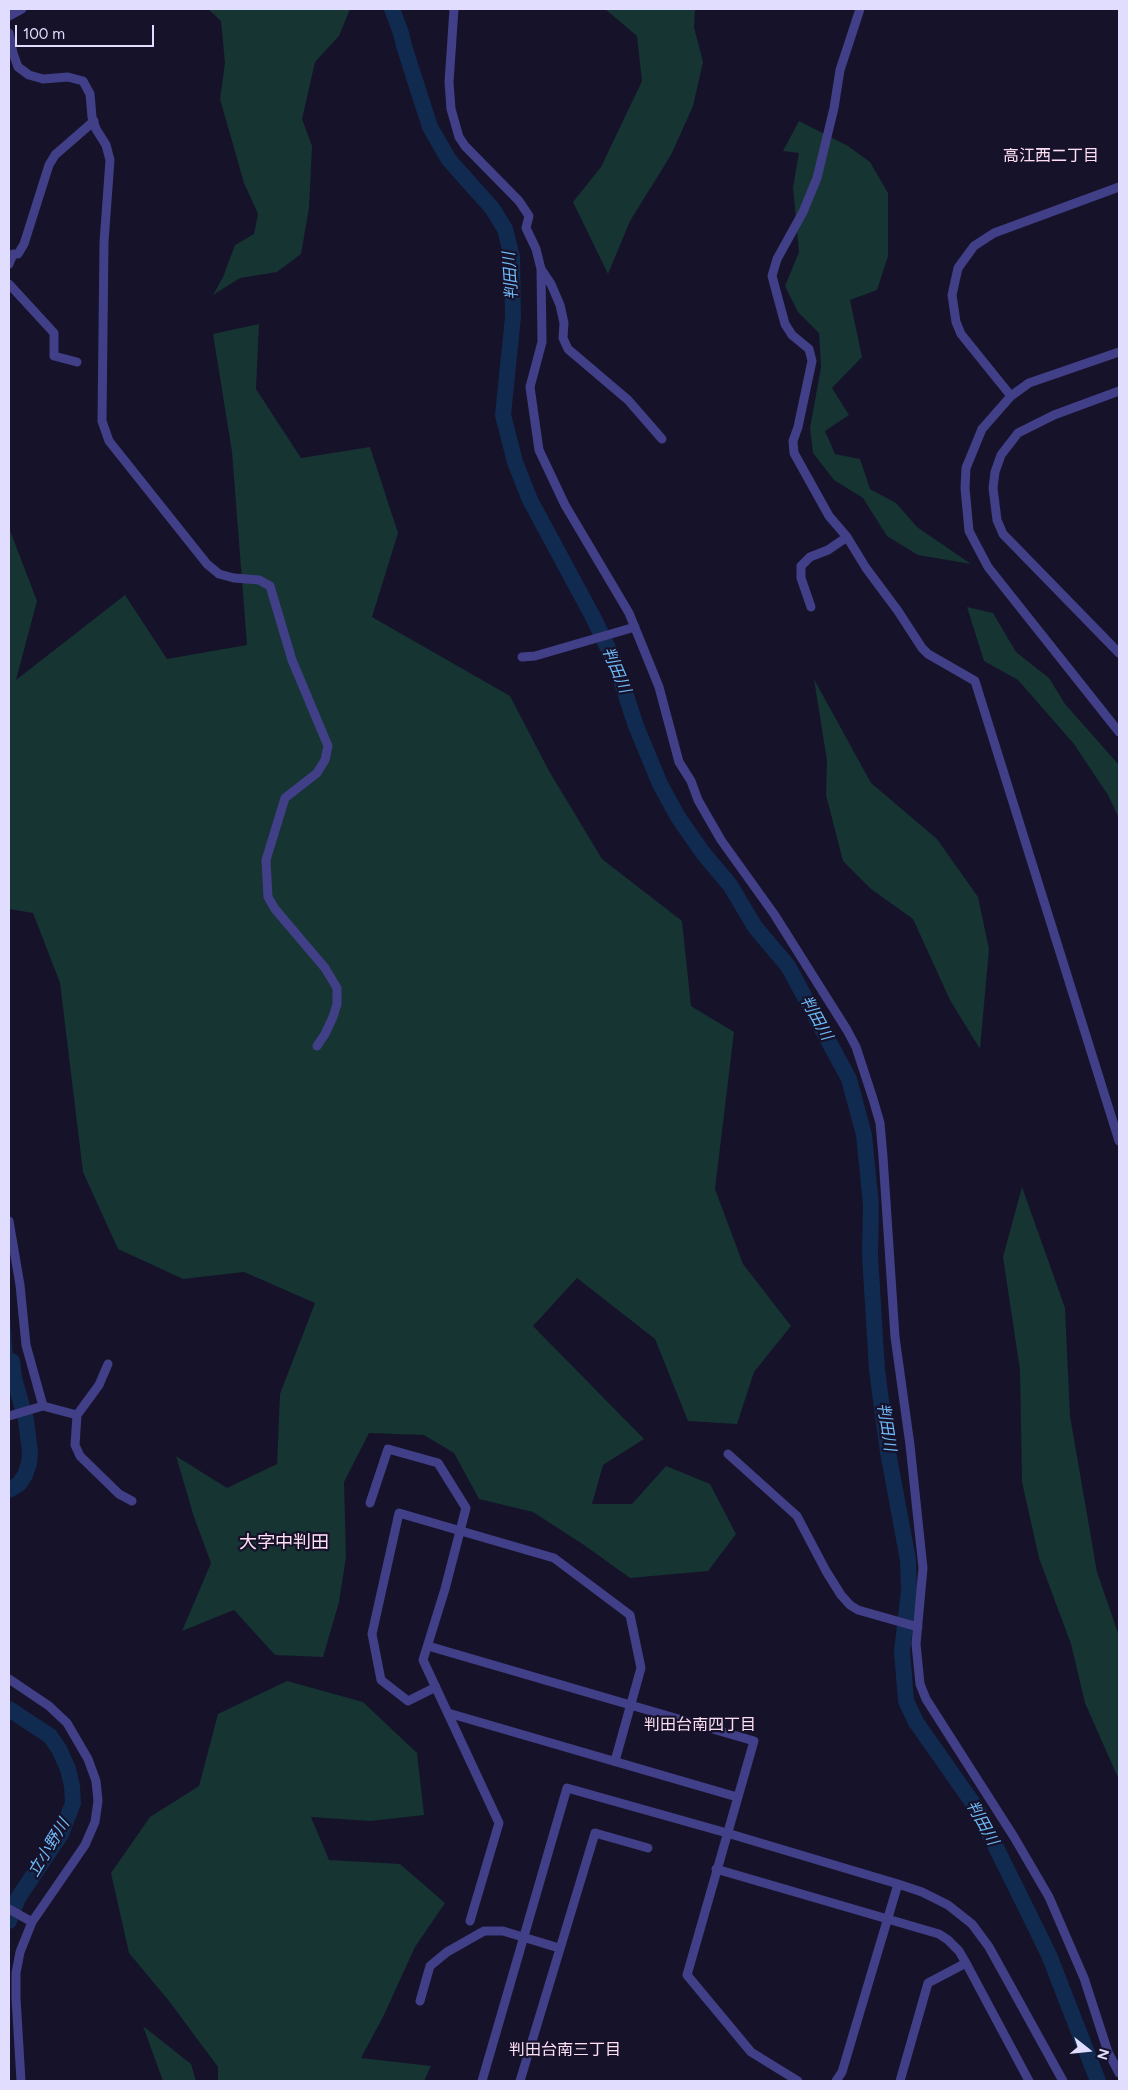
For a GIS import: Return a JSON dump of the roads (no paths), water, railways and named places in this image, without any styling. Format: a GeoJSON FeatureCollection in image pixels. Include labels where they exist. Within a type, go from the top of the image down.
{"type":"FeatureCollection","features":[{"type":"Feature","properties":{"kind":"street"},"geometry":{"type":"LineString","coordinates":[[9,16],[22,9]]}},
{"type":"Feature","properties":{"kind":"street"},"geometry":{"type":"LineString","coordinates":[[454,9],[449,82],[451,109],[460,137],[465,146],[519,201],[529,216],[526,228],[536,249],[540,269],[542,342],[530,387],[539,450],[565,505],[625,605],[635,627],[659,687],[672,742],[698,800],[721,840],[778,920],[847,1030],[856,1047],[880,1123],[894,1336],[910,1445],[923,1568],[915,1626],[920,1684],[926,1699],[1014,1837],[1049,1898],[1084,1978],[1108,2052],[1119,2073]]}},
{"type":"Feature","properties":{"kind":"street"},"geometry":{"type":"LineString","coordinates":[[860,9],[840,70],[834,108],[817,178],[803,212],[777,259],[772,276],[784,324],[792,335],[810,349],[812,361],[794,441],[794,453],[829,516],[847,537],[866,568],[898,611],[922,648],[928,654],[975,681],[1119,1141]]}},
{"type":"Feature","properties":{"kind":"street"},"geometry":{"type":"LineString","coordinates":[[9,33],[18,66],[29,75],[43,79],[68,76],[83,81],[90,94],[94,121],[106,145],[111,166],[104,251],[102,421],[104,430],[109,441],[207,564],[219,574],[234,578],[259,580],[270,586],[292,660],[328,746],[325,760],[317,773],[285,798],[266,860],[268,897],[275,909],[325,968],[337,988],[337,1004],[333,1017],[317,1046]]}},
{"type":"Feature","properties":{"kind":"street"},"geometry":{"type":"LineString","coordinates":[[9,264],[11,250],[18,254],[24,244],[49,165],[55,155],[94,121]]}},
{"type":"Feature","properties":{"kind":"street"},"geometry":{"type":"LineString","coordinates":[[1011,396],[966,341],[956,322],[952,295],[958,268],[974,246],[994,233],[1119,187]]}},
{"type":"Feature","properties":{"kind":"street"},"geometry":{"type":"LineString","coordinates":[[540,269],[551,284],[560,305],[564,323],[563,338],[568,349],[628,400],[662,439]]}},
{"type":"Feature","properties":{"kind":"street"},"geometry":{"type":"LineString","coordinates":[[9,284],[54,333],[54,356],[77,362]]}},
{"type":"Feature","properties":{"kind":"street"},"geometry":{"type":"LineString","coordinates":[[1118,356],[1029,383],[1011,396],[982,429],[966,468],[966,510],[969,531],[988,567],[1119,732]]}},
{"type":"Feature","properties":{"kind":"street"},"geometry":{"type":"LineString","coordinates":[[1119,391],[1054,415],[1018,433],[1002,455],[995,472],[993,488],[996,520],[1003,534],[1119,653]]}},
{"type":"Feature","properties":{"kind":"street"},"geometry":{"type":"LineString","coordinates":[[811,607],[801,578],[801,566],[810,557],[828,550],[847,537]]}},
{"type":"Feature","properties":{"kind":"street"},"geometry":{"type":"LineString","coordinates":[[522,657],[535,656],[635,627]]}},
{"type":"Feature","properties":{"kind":"street"},"geometry":{"type":"LineString","coordinates":[[9,1221],[20,1285],[26,1345],[43,1406]]}},
{"type":"Feature","properties":{"kind":"street"},"geometry":{"type":"LineString","coordinates":[[108,1364],[98,1386],[78,1415],[75,1446],[80,1456],[119,1494],[132,1501]]}},
{"type":"Feature","properties":{"kind":"street"},"geometry":{"type":"LineString","coordinates":[[9,1416],[43,1406],[78,1415]]}},
{"type":"Feature","properties":{"kind":"street"},"geometry":{"type":"LineString","coordinates":[[370,1503],[388,1449],[438,1463],[466,1508],[423,1660],[499,1823],[470,1921]]}},
{"type":"Feature","properties":{"kind":"street"},"geometry":{"type":"LineString","coordinates":[[728,1454],[797,1516],[841,1596],[858,1610],[915,1626]]}},
{"type":"Feature","properties":{"kind":"street"},"geometry":{"type":"LineString","coordinates":[[436,1687],[408,1701],[381,1680],[372,1634],[399,1514],[554,1558],[630,1614],[641,1668],[615,1762]]}},
{"type":"Feature","properties":{"kind":"street"},"geometry":{"type":"LineString","coordinates":[[428,1646],[754,1741],[687,1975],[751,2052],[798,2081]]}},
{"type":"Feature","properties":{"kind":"street"},"geometry":{"type":"LineString","coordinates":[[9,1679],[49,1706],[66,1722],[84,1752],[96,1781],[98,1802],[95,1822],[73,1864],[32,1922],[20,1952],[16,1972],[16,2017],[21,2081]]}},
{"type":"Feature","properties":{"kind":"street"},"geometry":{"type":"LineString","coordinates":[[448,1712],[737,1797]]}},
{"type":"Feature","properties":{"kind":"street"},"geometry":{"type":"LineString","coordinates":[[482,2081],[567,1788],[898,1884],[922,1892],[948,1905],[972,1924],[1003,1972],[1063,2081]]}},
{"type":"Feature","properties":{"kind":"street"},"geometry":{"type":"LineString","coordinates":[[520,2081],[595,1832],[648,1848]]}},
{"type":"Feature","properties":{"kind":"street"},"geometry":{"type":"LineString","coordinates":[[716,1869],[939,1934],[948,1940],[959,1951],[966,1963],[1029,2081]]}},
{"type":"Feature","properties":{"kind":"street"},"geometry":{"type":"LineString","coordinates":[[836,2081],[842,2072],[898,1884]]}},
{"type":"Feature","properties":{"kind":"street"},"geometry":{"type":"LineString","coordinates":[[9,1909],[32,1922]]}},
{"type":"Feature","properties":{"kind":"street"},"geometry":{"type":"LineString","coordinates":[[420,2001],[430,1966],[446,1952],[484,1931],[503,1931],[559,1948]]}},
{"type":"Feature","properties":{"kind":"street"},"geometry":{"type":"LineString","coordinates":[[900,2081],[928,1983],[966,1963]]}},
{"type":"Feature","properties":{"kind":"waterway","name":"判田川"},"geometry":{"type":"LineString","coordinates":[[392,9],[430,127],[449,160],[492,208],[505,229],[512,257],[513,317],[503,415],[515,462],[530,500],[593,617],[616,665],[636,726],[660,784],[678,817],[703,853],[730,885],[755,927],[788,966],[849,1079],[864,1135],[871,1205],[870,1255],[877,1370],[888,1452],[908,1560],[909,1591],[902,1651],[906,1701],[916,1722],[977,1809],[1049,1955],[1098,2081]]}},
{"type":"Feature","properties":{"kind":"waterway"},"geometry":{"type":"LineString","coordinates":[[9,1320],[12,1361]]}},
{"type":"Feature","properties":{"kind":"waterway","name":"立小野川"},"geometry":{"type":"LineString","coordinates":[[9,1490],[19,1484],[25,1475],[30,1452],[26,1420],[14,1378],[12,1361]]}},
{"type":"Feature","properties":{"kind":"waterway","name":"立小野川"},"geometry":{"type":"LineString","coordinates":[[9,1709],[50,1736],[59,1749],[68,1769],[73,1803],[61,1834],[18,1898],[9,1921]]}},
{"type":"Feature","properties":{"kind":"district","name":"高江西二丁目"},"geometry":{"type":"Point","coordinates":[1051,156]}},
{"type":"Feature","properties":{"kind":"district","name":"大字中判田"},"geometry":{"type":"Point","coordinates":[284,1543]}},
{"type":"Feature","properties":{"kind":"district","name":"判田台南四丁目"},"geometry":{"type":"Point","coordinates":[700,1725]}},
{"type":"Feature","properties":{"kind":"district","name":"判田台南三丁目"},"geometry":{"type":"Point","coordinates":[565,2050]}}]}
